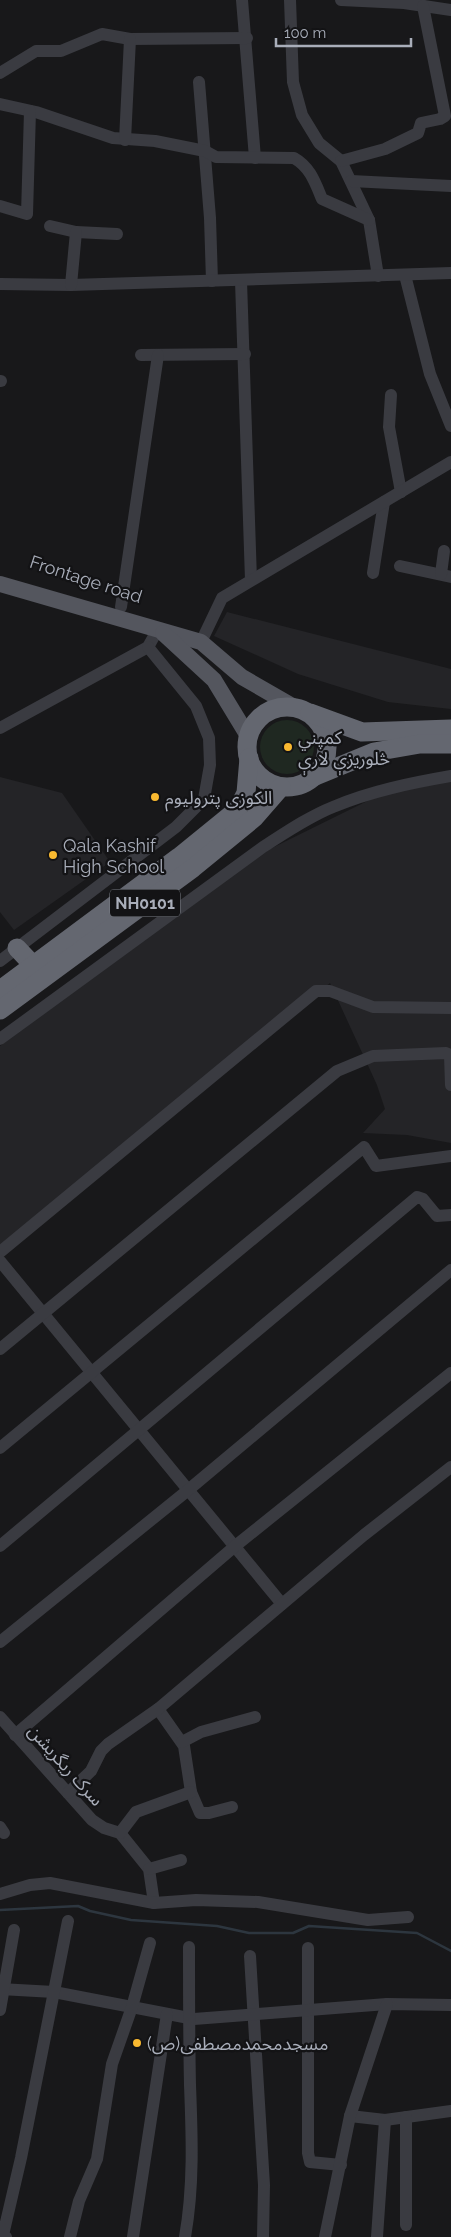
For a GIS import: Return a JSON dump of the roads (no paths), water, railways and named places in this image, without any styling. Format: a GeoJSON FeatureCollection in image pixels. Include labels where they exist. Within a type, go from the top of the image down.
{"type":"FeatureCollection","features":[{"type":"Feature","properties":{"kind":"highway"},"geometry":{"type":"LineString","coordinates":[[300,709],[321,725],[327,743],[325,762],[314,777]]}},
{"type":"Feature","properties":{"kind":"highway"},"geometry":{"type":"LineString","coordinates":[[248,736],[256,721],[269,711],[300,709],[362,732],[447,727]]}},
{"type":"Feature","properties":{"kind":"highway","name":"NH0101"},"geometry":{"type":"LineString","coordinates":[[0,990],[179,857],[238,809],[246,793],[249,758],[248,736]]}},
{"type":"Feature","properties":{"kind":"highway"},"geometry":{"type":"LineString","coordinates":[[249,758],[261,777],[282,786],[298,785],[374,752],[420,744],[451,744]]}},
{"type":"Feature","properties":{"kind":"highway","name":"NH0101"},"geometry":{"type":"LineString","coordinates":[[0,1010],[193,868],[254,818],[282,786]]}},
{"type":"Feature","properties":{"kind":"highway"},"geometry":{"type":"LineString","coordinates":[[17,948],[33,965]]}},
{"type":"Feature","properties":{"kind":"main road","name":"Frontage road"},"geometry":{"type":"LineString","coordinates":[[0,573],[136,613],[158,629]]}},
{"type":"Feature","properties":{"kind":"main road"},"geometry":{"type":"LineString","coordinates":[[0,584],[201,642],[242,677],[300,709]]}},
{"type":"Feature","properties":{"kind":"main road"},"geometry":{"type":"LineString","coordinates":[[158,629],[214,680],[248,736]]}},
{"type":"Feature","properties":{"kind":"street"},"geometry":{"type":"LineString","coordinates":[[242,0],[247,38],[255,158]]}},
{"type":"Feature","properties":{"kind":"street"},"geometry":{"type":"LineString","coordinates":[[290,0],[293,82],[302,114],[319,143],[341,161],[351,181],[369,220],[378,276]]}},
{"type":"Feature","properties":{"kind":"street"},"geometry":{"type":"LineString","coordinates":[[342,0],[451,10]]}},
{"type":"Feature","properties":{"kind":"street"},"geometry":{"type":"LineString","coordinates":[[341,161],[385,149],[418,133],[421,123],[445,116],[447,103],[423,6]]}},
{"type":"Feature","properties":{"kind":"street"},"geometry":{"type":"LineString","coordinates":[[0,73],[36,51],[61,51],[94,35],[107,34],[130,39],[247,38]]}},
{"type":"Feature","properties":{"kind":"street"},"geometry":{"type":"LineString","coordinates":[[125,140],[130,39]]}},
{"type":"Feature","properties":{"kind":"street"},"geometry":{"type":"LineString","coordinates":[[199,82],[212,281]]}},
{"type":"Feature","properties":{"kind":"street"},"geometry":{"type":"LineString","coordinates":[[0,104],[30,111],[125,140],[155,141],[205,151],[216,157],[294,158],[303,163],[313,177],[322,199],[369,220]]}},
{"type":"Feature","properties":{"kind":"street"},"geometry":{"type":"LineString","coordinates":[[0,206],[27,214],[30,111]]}},
{"type":"Feature","properties":{"kind":"street"},"geometry":{"type":"LineString","coordinates":[[351,181],[451,186]]}},
{"type":"Feature","properties":{"kind":"street"},"geometry":{"type":"LineString","coordinates":[[50,226],[76,232],[117,234]]}},
{"type":"Feature","properties":{"kind":"street"},"geometry":{"type":"LineString","coordinates":[[71,285],[76,232]]}},
{"type":"Feature","properties":{"kind":"street"},"geometry":{"type":"LineString","coordinates":[[0,284],[71,285],[241,281],[451,273]]}},
{"type":"Feature","properties":{"kind":"street"},"geometry":{"type":"LineString","coordinates":[[405,275],[430,374],[448,410],[451,426]]}},
{"type":"Feature","properties":{"kind":"street"},"geometry":{"type":"LineString","coordinates":[[241,281],[245,354],[251,580]]}},
{"type":"Feature","properties":{"kind":"street"},"geometry":{"type":"LineString","coordinates":[[141,354],[245,354]]}},
{"type":"Feature","properties":{"kind":"street"},"geometry":{"type":"LineString","coordinates":[[121,608],[158,355]]}},
{"type":"Feature","properties":{"kind":"street"},"geometry":{"type":"LineString","coordinates":[[391,395],[389,427],[401,492]]}},
{"type":"Feature","properties":{"kind":"street"},"geometry":{"type":"LineString","coordinates":[[201,642],[222,598],[451,462]]}},
{"type":"Feature","properties":{"kind":"street"},"geometry":{"type":"LineString","coordinates":[[373,573],[384,502]]}},
{"type":"Feature","properties":{"kind":"street"},"geometry":{"type":"LineString","coordinates":[[400,566],[446,576],[444,551]]}},
{"type":"Feature","properties":{"kind":"street"},"geometry":{"type":"LineString","coordinates":[[0,728],[148,647],[158,629]]}},
{"type":"Feature","properties":{"kind":"street"},"geometry":{"type":"LineString","coordinates":[[0,961],[176,827],[204,799],[210,765],[209,738],[196,706],[148,647]]}},
{"type":"Feature","properties":{"kind":"street"},"geometry":{"type":"LineString","coordinates":[[0,1039],[263,846],[306,820],[332,807],[386,789],[451,776]]}},
{"type":"Feature","properties":{"kind":"street"},"geometry":{"type":"LineString","coordinates":[[0,1252],[316,991],[330,991],[373,1007],[451,1008]]}},
{"type":"Feature","properties":{"kind":"street"},"geometry":{"type":"LineString","coordinates":[[0,1349],[337,1071],[373,1056],[446,1052],[450,1055],[451,1085]]}},
{"type":"Feature","properties":{"kind":"street"},"geometry":{"type":"LineString","coordinates":[[0,1448],[364,1147],[376,1166],[451,1156]]}},
{"type":"Feature","properties":{"kind":"street"},"geometry":{"type":"LineString","coordinates":[[0,1546],[417,1197],[423,1199],[436,1216],[451,1215]]}},
{"type":"Feature","properties":{"kind":"street"},"geometry":{"type":"LineString","coordinates":[[0,1261],[187,1491],[282,1604]]}},
{"type":"Feature","properties":{"kind":"street"},"geometry":{"type":"LineString","coordinates":[[0,1642],[187,1491],[451,1270]]}},
{"type":"Feature","properties":{"kind":"street"},"geometry":{"type":"LineString","coordinates":[[15,1735],[234,1547],[451,1373]]}},
{"type":"Feature","properties":{"kind":"street"},"geometry":{"type":"LineString","coordinates":[[68,1793],[91,1771],[101,1752],[108,1744],[158,1709],[282,1604],[451,1467]]}},
{"type":"Feature","properties":{"kind":"street"},"geometry":{"type":"LineString","coordinates":[[158,1709],[182,1742],[191,1792],[200,1813],[209,1813],[232,1806]]}},
{"type":"Feature","properties":{"kind":"street","name":"سرک ریگریشن"},"geometry":{"type":"LineString","coordinates":[[0,1717],[92,1820],[104,1828],[120,1833],[149,1869]]}},
{"type":"Feature","properties":{"kind":"street"},"geometry":{"type":"LineString","coordinates":[[182,1742],[201,1732],[255,1717]]}},
{"type":"Feature","properties":{"kind":"street"},"geometry":{"type":"LineString","coordinates":[[120,1833],[136,1812],[191,1792]]}},
{"type":"Feature","properties":{"kind":"street"},"geometry":{"type":"LineString","coordinates":[[154,1903],[149,1869],[181,1860]]}},
{"type":"Feature","properties":{"kind":"street"},"geometry":{"type":"LineString","coordinates":[[0,1894],[30,1885],[50,1883],[154,1903],[196,1900],[258,1902],[368,1920],[408,1917]]}},
{"type":"Feature","properties":{"kind":"street"},"geometry":{"type":"LineString","coordinates":[[6,2237],[3,2235],[21,2158],[68,1921]]}},
{"type":"Feature","properties":{"kind":"street"},"geometry":{"type":"LineString","coordinates":[[0,2010],[2,1989],[14,1930]]}},
{"type":"Feature","properties":{"kind":"street"},"geometry":{"type":"LineString","coordinates":[[70,2237],[79,2201],[97,2159],[112,2064],[132,2007],[150,1943]]}},
{"type":"Feature","properties":{"kind":"street"},"geometry":{"type":"LineString","coordinates":[[185,2237],[189,2214],[192,2161],[189,1947]]}},
{"type":"Feature","properties":{"kind":"street"},"geometry":{"type":"LineString","coordinates":[[308,1948],[307,2144],[310,2162],[341,2165]]}},
{"type":"Feature","properties":{"kind":"street"},"geometry":{"type":"LineString","coordinates":[[250,1956],[264,2185],[263,2237]]}},
{"type":"Feature","properties":{"kind":"street"},"geometry":{"type":"LineString","coordinates":[[2,1989],[54,1992],[189,2018],[253,2013],[307,2012],[387,2004],[451,2005]]}},
{"type":"Feature","properties":{"kind":"street"},"geometry":{"type":"LineString","coordinates":[[325,2237],[350,2116],[387,2004]]}},
{"type":"Feature","properties":{"kind":"street"},"geometry":{"type":"LineString","coordinates":[[133,2237],[167,2014]]}},
{"type":"Feature","properties":{"kind":"street"},"geometry":{"type":"LineString","coordinates":[[350,2116],[385,2120],[451,2112]]}},
{"type":"Feature","properties":{"kind":"street"},"geometry":{"type":"LineString","coordinates":[[406,2117],[406,2224]]}},
{"type":"Feature","properties":{"kind":"street"},"geometry":{"type":"LineString","coordinates":[[376,2237],[385,2120]]}},
{"type":"Feature","properties":{"kind":"waterway"},"geometry":{"type":"LineString","coordinates":[[0,1910],[78,1906],[90,1911],[131,1920],[217,1926],[249,1933],[293,1933],[309,1926],[417,1933],[451,1951]]}},
{"type":"Feature","properties":{"kind":"place","name":"کمپني څلوريزې لارې"},"geometry":{"type":"Point","coordinates":[288,747]}},
{"type":"Feature","properties":{"kind":"place","name":"الکوزی پترولیوم"},"geometry":{"type":"Point","coordinates":[155,797]}},
{"type":"Feature","properties":{"kind":"place","name":"Qala Kashif High School"},"geometry":{"type":"Point","coordinates":[53,855]}},
{"type":"Feature","properties":{"kind":"place","name":"مسجدمحمدمصطفی(ص)"},"geometry":{"type":"Point","coordinates":[137,2043]}}]}
